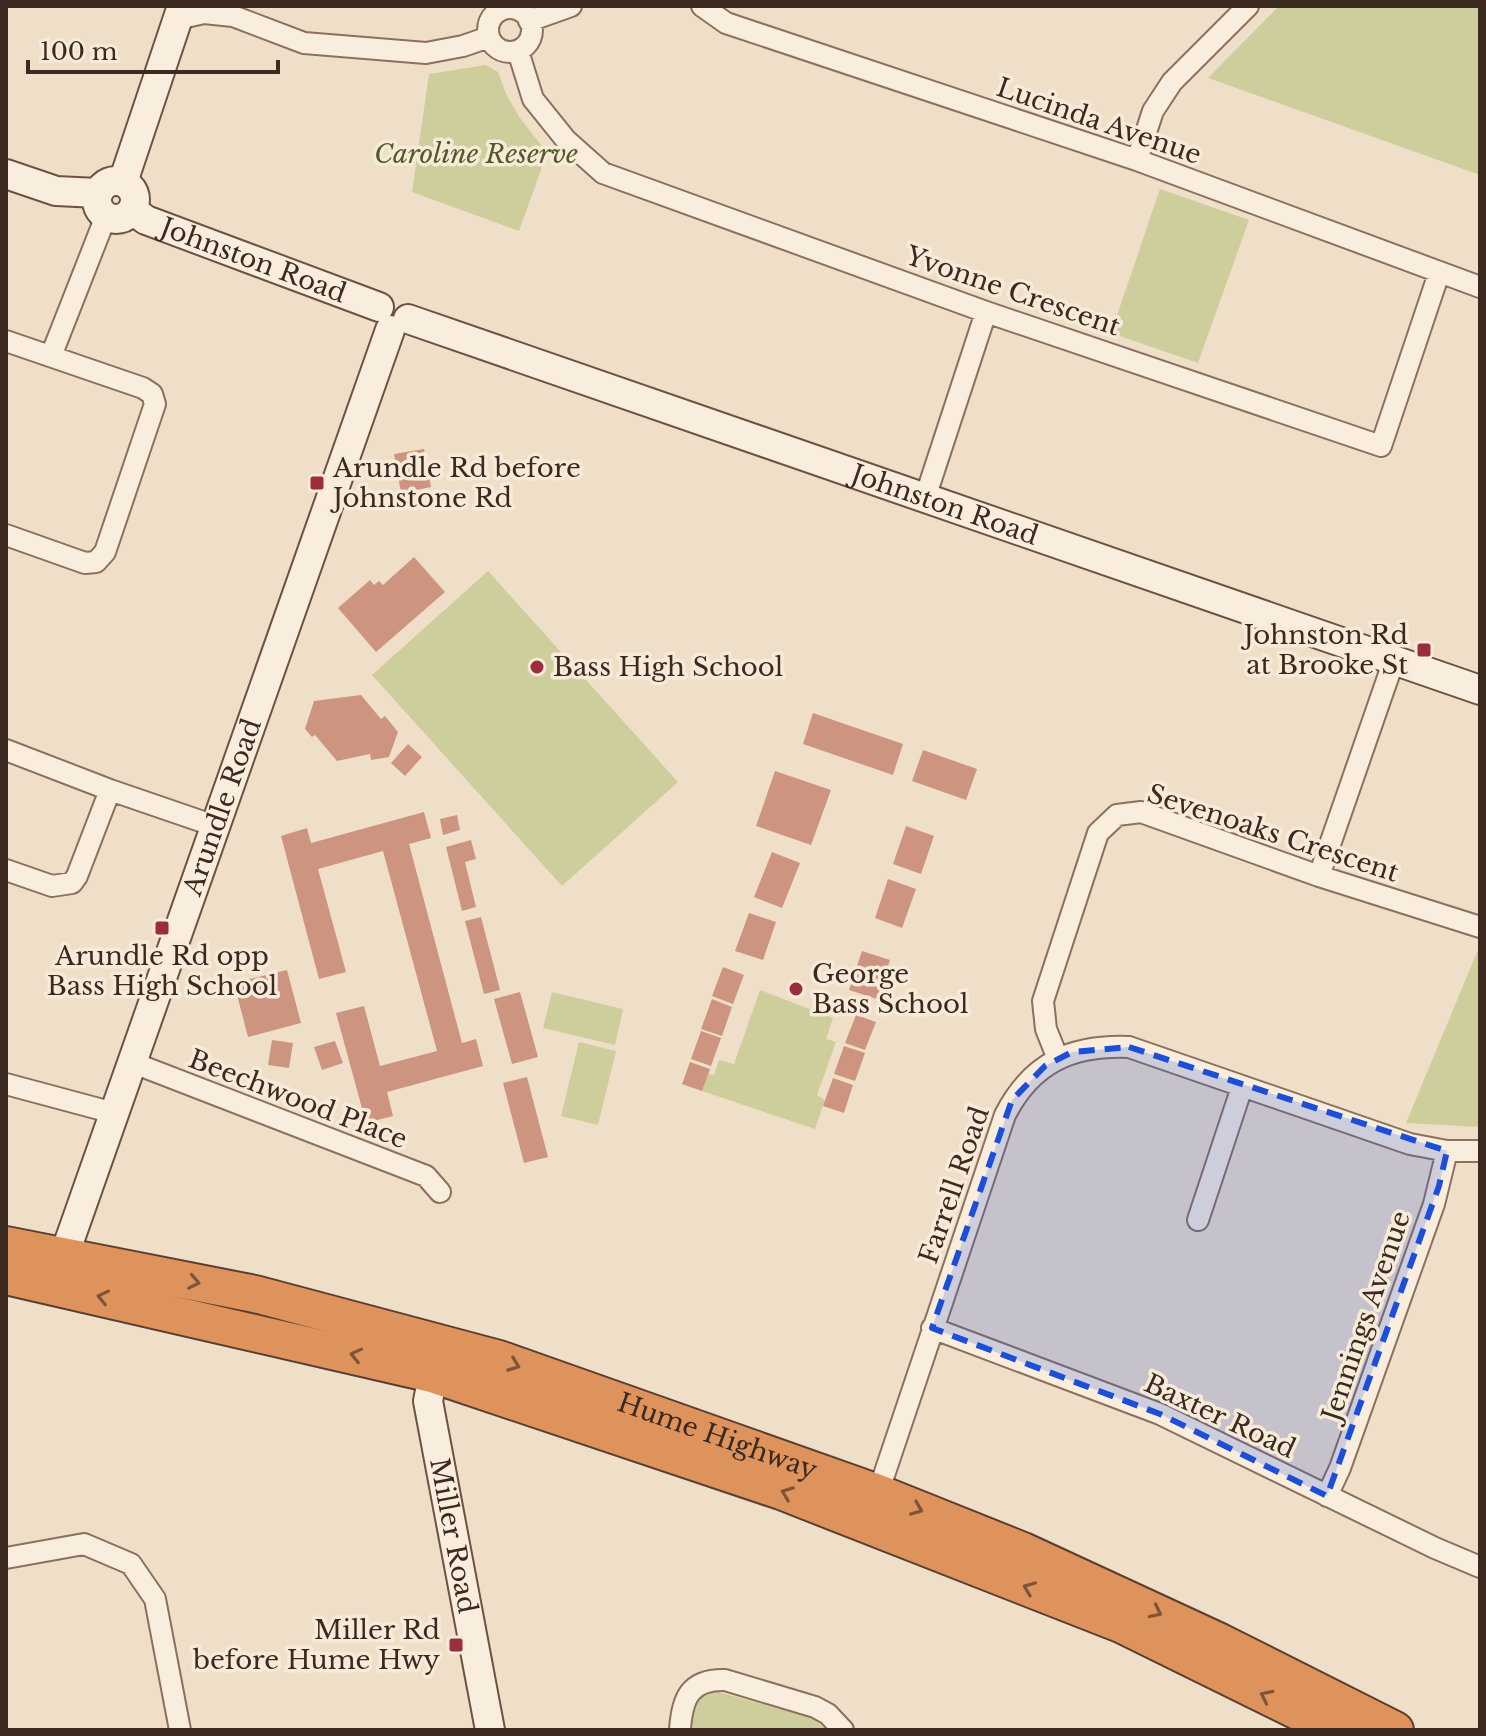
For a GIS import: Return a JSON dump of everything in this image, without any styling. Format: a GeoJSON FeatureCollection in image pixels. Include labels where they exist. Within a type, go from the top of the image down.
{"type":"FeatureCollection","features":[{"type":"Feature","properties":{"kind":"highway","name":"Hume Highway"},"geometry":{"type":"LineString","coordinates":[[6,1245],[58,1272],[436,1358],[1123,1625],[1336,1730]]}},
{"type":"Feature","properties":{"kind":"highway","name":"Hume Highway"},"geometry":{"type":"LineString","coordinates":[[6,1276],[58,1272]]}},
{"type":"Feature","properties":{"kind":"highway","name":"Hume Highway"},"geometry":{"type":"LineString","coordinates":[[436,1358],[499,1359],[878,1493],[1104,1587],[1395,1730]]}},
{"type":"Feature","properties":{"kind":"street"},"geometry":{"type":"LineString","coordinates":[[529,21],[571,6]]}},
{"type":"Feature","properties":{"kind":"street","name":"Lucinda Avenue"},"geometry":{"type":"LineString","coordinates":[[702,6],[726,23],[1137,160],[1480,287]]}},
{"type":"Feature","properties":{"kind":"street"},"geometry":{"type":"LineString","coordinates":[[1137,160],[1153,111],[1172,82],[1248,6]]}},
{"type":"Feature","properties":{"kind":"street"},"geometry":{"type":"LineString","coordinates":[[503,8],[520,11],[529,21],[529,40],[518,51],[498,49],[489,37],[489,22],[503,8]]}},
{"type":"Feature","properties":{"kind":"street"},"geometry":{"type":"LineString","coordinates":[[51,356],[115,200],[180,13],[229,11],[304,43],[426,53],[489,37]]}},
{"type":"Feature","properties":{"kind":"street","name":"Yvonne Crescent"},"geometry":{"type":"LineString","coordinates":[[518,51],[533,99],[566,140],[603,173],[986,312],[1381,446],[1439,273]]}},
{"type":"Feature","properties":{"kind":"street","name":"Johnston Road"},"geometry":{"type":"LineString","coordinates":[[6,174],[56,191],[115,200],[146,220],[392,319],[925,498],[1480,690]]}},
{"type":"Feature","properties":{"kind":"street"},"geometry":{"type":"LineString","coordinates":[[925,498],[986,312]]}},
{"type":"Feature","properties":{"kind":"street","name":"Arundle Road"},"geometry":{"type":"LineString","coordinates":[[58,1272],[392,319]]}},
{"type":"Feature","properties":{"kind":"street"},"geometry":{"type":"LineString","coordinates":[[6,341],[143,388],[152,394],[155,404],[154,416],[105,552],[96,562],[85,563],[6,535]]}},
{"type":"Feature","properties":{"kind":"street"},"geometry":{"type":"LineString","coordinates":[[1319,876],[1394,660]]}},
{"type":"Feature","properties":{"kind":"street"},"geometry":{"type":"LineString","coordinates":[[6,750],[215,826]]}},
{"type":"Feature","properties":{"kind":"street"},"geometry":{"type":"LineString","coordinates":[[6,870],[52,886],[72,883],[110,790]]}},
{"type":"Feature","properties":{"kind":"street","name":"Sevenoaks Crescent"},"geometry":{"type":"LineString","coordinates":[[1058,1059],[1044,1020],[1045,992],[1098,833],[1108,821],[1125,813],[1141,812],[1319,876],[1480,927]]}},
{"type":"Feature","properties":{"kind":"street","name":"Farrell Road"},"geometry":{"type":"LineString","coordinates":[[878,1493],[1005,1115],[1023,1086],[1045,1066],[1087,1048],[1129,1047],[1427,1149],[1480,1151]]}},
{"type":"Feature","properties":{"kind":"street","name":"Beechwood Place"},"geometry":{"type":"LineString","coordinates":[[131,1062],[426,1176],[440,1192]]}},
{"type":"Feature","properties":{"kind":"street"},"geometry":{"type":"LineString","coordinates":[[6,1084],[114,1113]]}},
{"type":"Feature","properties":{"kind":"street"},"geometry":{"type":"LineString","coordinates":[[1198,1220],[1242,1087]]}},
{"type":"Feature","properties":{"kind":"street","name":"Jennings Avenue"},"geometry":{"type":"LineString","coordinates":[[1327,1496],[1340,1468],[1434,1204],[1447,1151]]}},
{"type":"Feature","properties":{"kind":"street","name":"Baxter Road"},"geometry":{"type":"LineString","coordinates":[[932,1328],[1160,1414],[1480,1567]]}},
{"type":"Feature","properties":{"kind":"street","name":"Miller Road"},"geometry":{"type":"LineString","coordinates":[[436,1358],[428,1401],[490,1730]]}},
{"type":"Feature","properties":{"kind":"street"},"geometry":{"type":"LineString","coordinates":[[6,1558],[84,1544],[131,1564],[155,1599],[180,1730]]}},
{"type":"Feature","properties":{"kind":"street"},"geometry":{"type":"LineString","coordinates":[[680,1730],[687,1696],[696,1686],[710,1679],[725,1680],[815,1707],[828,1714],[843,1730]]}},
{"type":"Feature","properties":{"kind":"highlighted area"},"geometry":{"type":"Polygon","coordinates":[[[1129,1047],[1447,1151],[1439,1186],[1327,1496],[1160,1414],[932,1328],[1012,1100],[1045,1066],[1072,1052],[1129,1047]]]}},
{"type":"Feature","properties":{"kind":"green space"},"geometry":{"type":"Polygon","coordinates":[[[1279,6],[1480,6],[1480,175],[1208,78],[1279,6]]]}},
{"type":"Feature","properties":{"kind":"green space","name":"Caroline Reserve"},"geometry":{"type":"Polygon","coordinates":[[[486,65],[498,72],[520,118],[547,153],[519,231],[412,192],[429,74],[486,65]]]}},
{"type":"Feature","properties":{"kind":"green space"},"geometry":{"type":"Polygon","coordinates":[[[1160,189],[1249,220],[1198,363],[1111,333],[1160,189]]]}},
{"type":"Feature","properties":{"kind":"green space"},"geometry":{"type":"Polygon","coordinates":[[[488,571],[678,782],[562,886],[372,675],[488,571]]]}},
{"type":"Feature","properties":{"kind":"green space"},"geometry":{"type":"Polygon","coordinates":[[[1480,945],[1480,1127],[1406,1123],[1480,945]]]}},
{"type":"Feature","properties":{"kind":"green space"},"geometry":{"type":"Polygon","coordinates":[[[760,990],[833,1018],[826,1039],[836,1042],[817,1095],[825,1100],[815,1129],[702,1091],[708,1074],[714,1075],[719,1060],[734,1064],[760,990]]]}},
{"type":"Feature","properties":{"kind":"green space"},"geometry":{"type":"Polygon","coordinates":[[[552,992],[623,1009],[615,1045],[543,1028],[552,992]]]}},
{"type":"Feature","properties":{"kind":"green space"},"geometry":{"type":"Polygon","coordinates":[[[579,1042],[616,1051],[598,1125],[561,1116],[579,1042]]]}},
{"type":"Feature","properties":{"kind":"green space"},"geometry":{"type":"Polygon","coordinates":[[[715,1691],[814,1719],[827,1730],[693,1730],[696,1705],[715,1691]]]}},
{"type":"Feature","properties":{"kind":"building"},"geometry":{"type":"Polygon","coordinates":[[[424,449],[431,487],[401,493],[394,454],[424,449]]]}},
{"type":"Feature","properties":{"kind":"building"},"geometry":{"type":"Polygon","coordinates":[[[414,557],[445,592],[376,652],[338,608],[370,580],[374,585],[379,581],[383,585],[414,557]]]}},
{"type":"Feature","properties":{"kind":"building"},"geometry":{"type":"Polygon","coordinates":[[[361,695],[381,719],[385,716],[398,732],[389,757],[371,760],[370,754],[337,761],[315,735],[312,737],[305,729],[314,701],[361,695]]]}},
{"type":"Feature","properties":{"kind":"building"},"geometry":{"type":"Polygon","coordinates":[[[813,713],[903,744],[893,775],[803,744],[813,713]]]}},
{"type":"Feature","properties":{"kind":"building"},"geometry":{"type":"Polygon","coordinates":[[[408,744],[422,757],[405,776],[391,763],[408,744]]]}},
{"type":"Feature","properties":{"kind":"building"},"geometry":{"type":"Polygon","coordinates":[[[923,750],[977,769],[966,800],[912,781],[923,750]]]}},
{"type":"Feature","properties":{"kind":"building"},"geometry":{"type":"Polygon","coordinates":[[[775,771],[831,790],[811,845],[756,826],[775,771]]]}},
{"type":"Feature","properties":{"kind":"building"},"geometry":{"type":"Polygon","coordinates":[[[424,812],[431,838],[409,844],[462,1043],[476,1039],[483,1066],[387,1092],[393,1116],[366,1123],[336,1013],[364,1006],[380,1066],[437,1051],[383,851],[318,869],[346,972],[319,979],[281,836],[307,828],[311,843],[424,812]]]}},
{"type":"Feature","properties":{"kind":"building"},"geometry":{"type":"Polygon","coordinates":[[[457,815],[460,830],[443,835],[440,819],[457,815]]]}},
{"type":"Feature","properties":{"kind":"building"},"geometry":{"type":"Polygon","coordinates":[[[906,826],[934,836],[921,874],[893,864],[906,826]]]}},
{"type":"Feature","properties":{"kind":"building"},"geometry":{"type":"Polygon","coordinates":[[[471,840],[476,859],[465,862],[476,907],[462,911],[446,847],[471,840]]]}},
{"type":"Feature","properties":{"kind":"building"},"geometry":{"type":"Polygon","coordinates":[[[772,852],[800,863],[782,908],[754,897],[772,852]]]}},
{"type":"Feature","properties":{"kind":"building"},"geometry":{"type":"Polygon","coordinates":[[[888,879],[916,889],[902,928],[875,918],[888,879]]]}},
{"type":"Feature","properties":{"kind":"building"},"geometry":{"type":"Polygon","coordinates":[[[749,913],[776,922],[763,960],[735,951],[749,913]]]}},
{"type":"Feature","properties":{"kind":"building"},"geometry":{"type":"Polygon","coordinates":[[[481,917],[500,990],[484,994],[465,921],[481,917]]]}},
{"type":"Feature","properties":{"kind":"building"},"geometry":{"type":"Polygon","coordinates":[[[862,951],[890,960],[877,999],[849,990],[862,951]]]}},
{"type":"Feature","properties":{"kind":"building"},"geometry":{"type":"Polygon","coordinates":[[[723,967],[744,975],[733,1004],[712,996],[723,967]]]}},
{"type":"Feature","properties":{"kind":"building"},"geometry":{"type":"Polygon","coordinates":[[[287,970],[301,1023],[248,1037],[234,983],[287,970]]]}},
{"type":"Feature","properties":{"kind":"building"},"geometry":{"type":"Polygon","coordinates":[[[520,992],[538,1057],[512,1064],[494,999],[520,992]]]}},
{"type":"Feature","properties":{"kind":"building"},"geometry":{"type":"Polygon","coordinates":[[[712,999],[732,1007],[722,1036],[701,1029],[712,999]]]}},
{"type":"Feature","properties":{"kind":"building"},"geometry":{"type":"Polygon","coordinates":[[[856,1015],[876,1022],[865,1050],[845,1043],[856,1015]]]}},
{"type":"Feature","properties":{"kind":"building"},"geometry":{"type":"Polygon","coordinates":[[[701,1031],[721,1038],[711,1066],[691,1059],[701,1031]]]}},
{"type":"Feature","properties":{"kind":"building"},"geometry":{"type":"Polygon","coordinates":[[[272,1040],[293,1043],[289,1068],[268,1065],[272,1040]]]}},
{"type":"Feature","properties":{"kind":"building"},"geometry":{"type":"Polygon","coordinates":[[[335,1041],[343,1063],[322,1070],[314,1047],[335,1041]]]}},
{"type":"Feature","properties":{"kind":"building"},"geometry":{"type":"Polygon","coordinates":[[[844,1046],[865,1053],[855,1081],[834,1074],[844,1046]]]}},
{"type":"Feature","properties":{"kind":"building"},"geometry":{"type":"Polygon","coordinates":[[[690,1062],[710,1069],[702,1091],[682,1084],[690,1062]]]}},
{"type":"Feature","properties":{"kind":"building"},"geometry":{"type":"Polygon","coordinates":[[[527,1077],[548,1157],[524,1163],[503,1083],[527,1077]]]}},
{"type":"Feature","properties":{"kind":"building"},"geometry":{"type":"Polygon","coordinates":[[[833,1078],[853,1085],[844,1113],[823,1106],[833,1078]]]}},
{"type":"Feature","properties":{"kind":"place","name":"Arundle Rd before Johnstone Rd"},"geometry":{"type":"Point","coordinates":[317,483]}},
{"type":"Feature","properties":{"kind":"place","name":"Johnston Rd at Brooke St"},"geometry":{"type":"Point","coordinates":[1424,650]}},
{"type":"Feature","properties":{"kind":"place","name":"Bass High School"},"geometry":{"type":"Point","coordinates":[537,667]}},
{"type":"Feature","properties":{"kind":"place","name":"Arundle Rd opp Bass High School"},"geometry":{"type":"Point","coordinates":[162,928]}},
{"type":"Feature","properties":{"kind":"place","name":"George Bass School"},"geometry":{"type":"Point","coordinates":[796,989]}},
{"type":"Feature","properties":{"kind":"place","name":"Miller Rd before Hume Hwy"},"geometry":{"type":"Point","coordinates":[456,1645]}}]}
